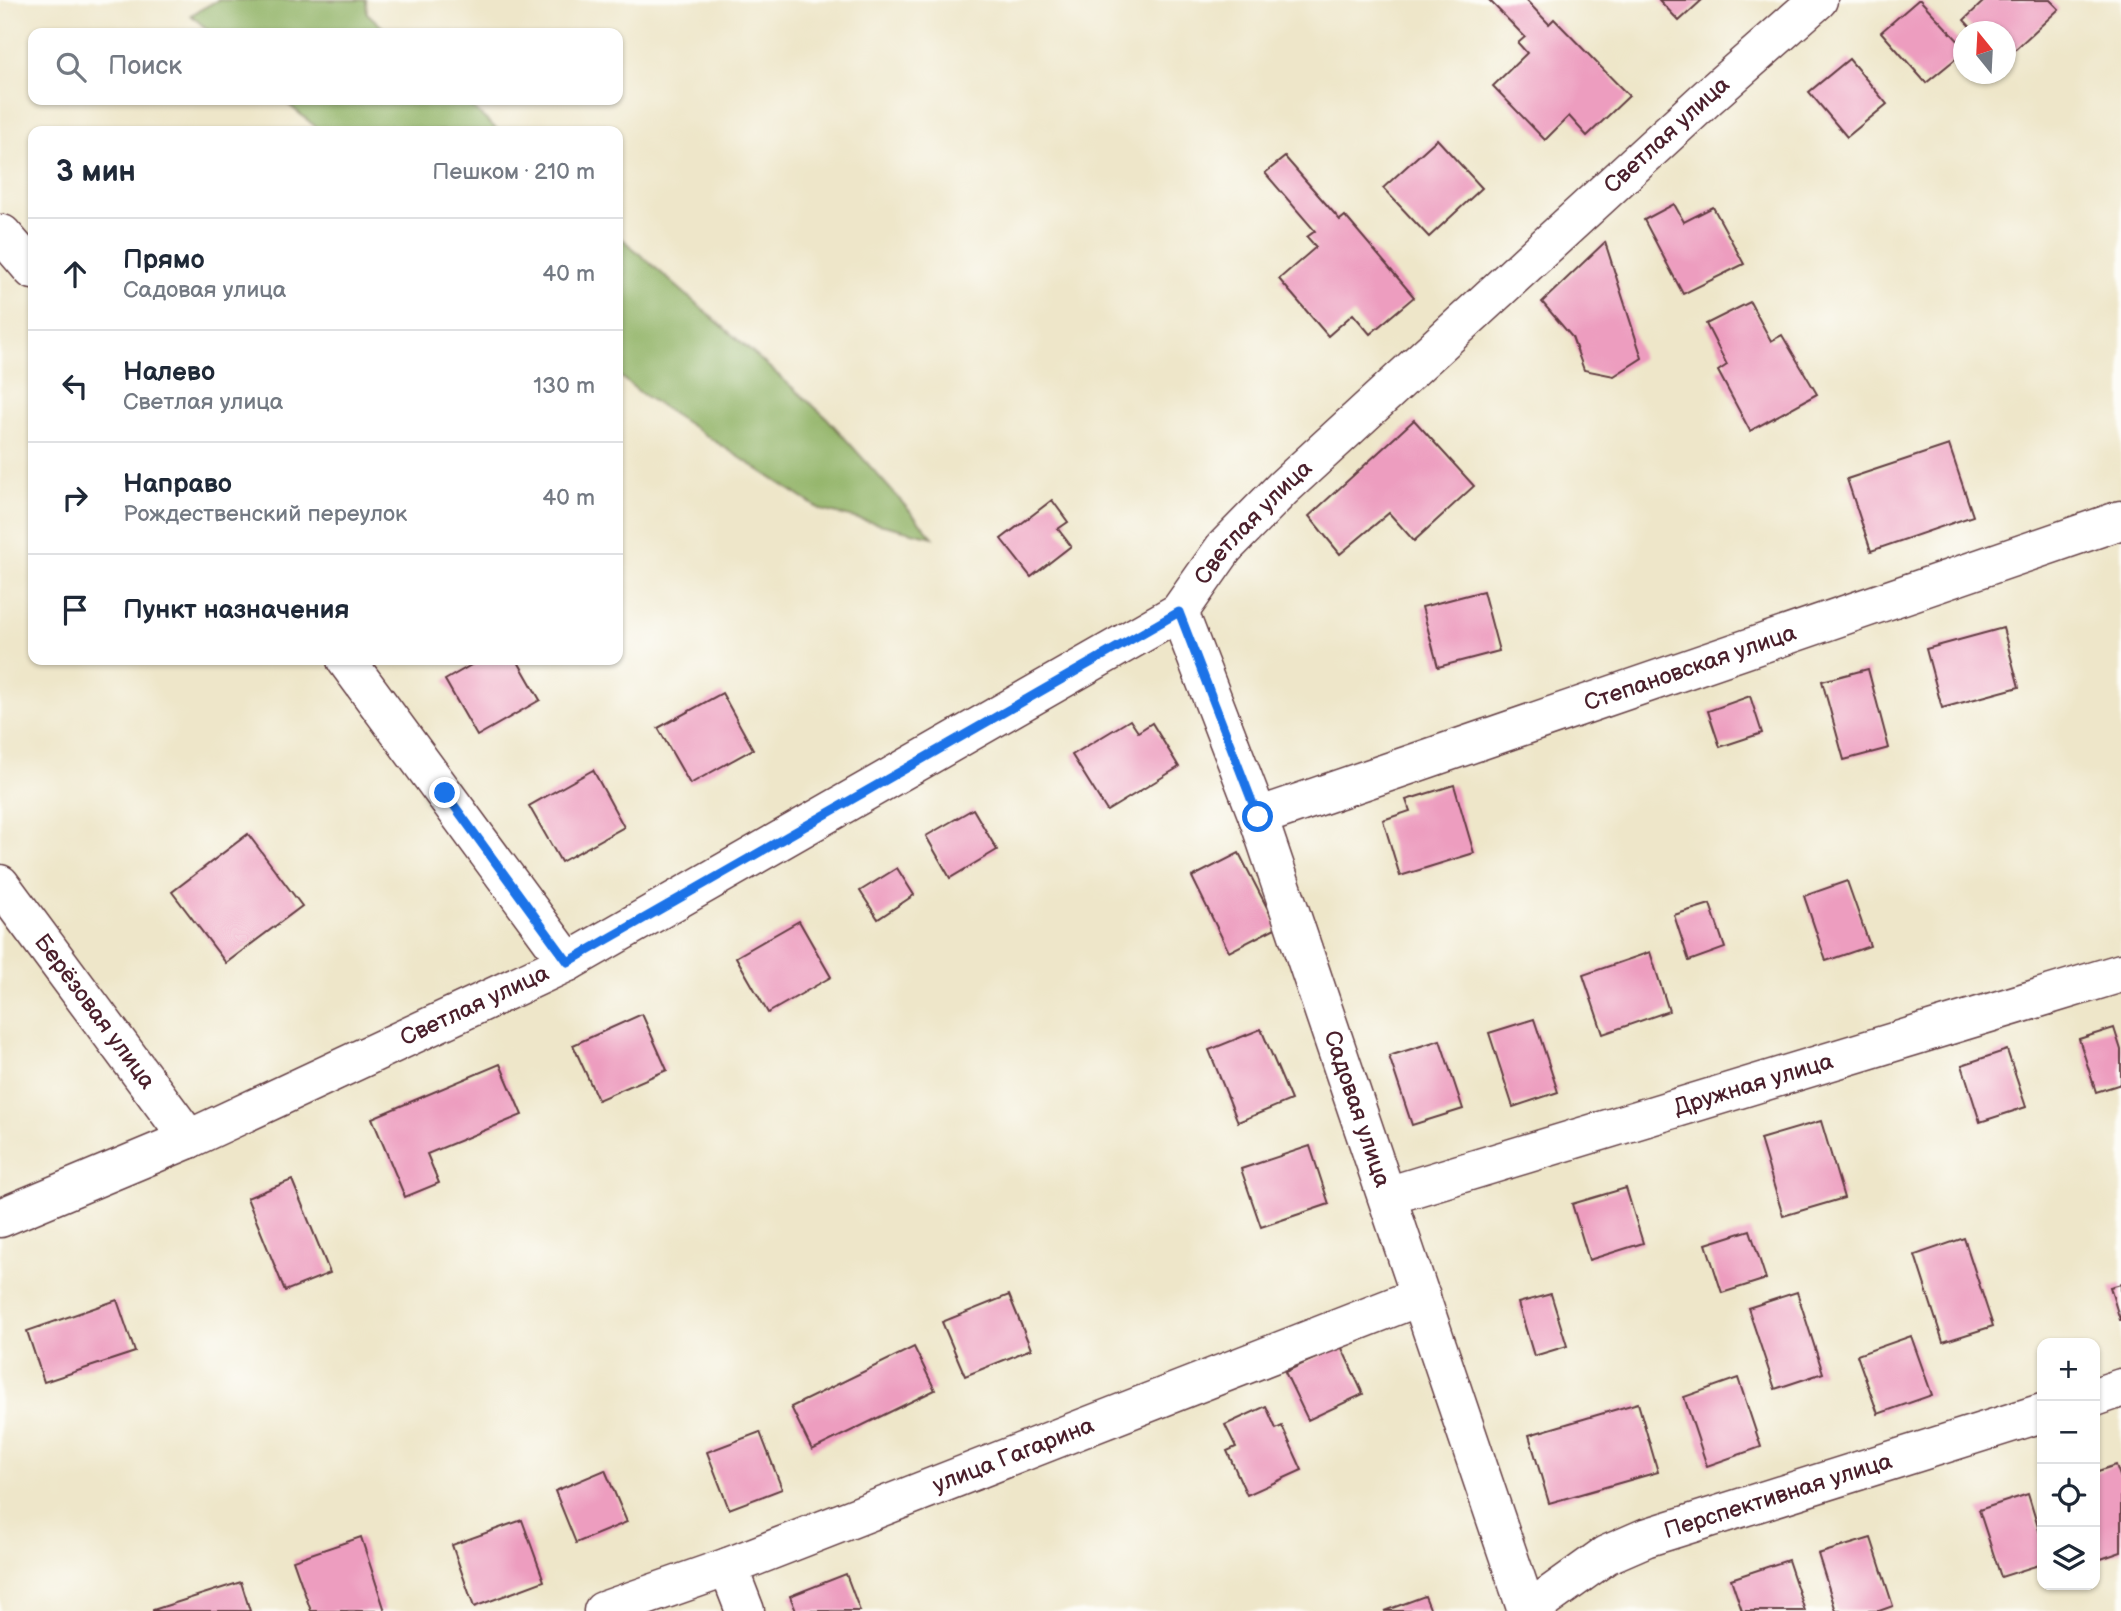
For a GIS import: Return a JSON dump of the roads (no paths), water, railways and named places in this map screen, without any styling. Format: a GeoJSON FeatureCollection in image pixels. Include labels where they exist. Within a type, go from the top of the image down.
{"type":"FeatureCollection","features":[{"type":"Feature","properties":{"kind":"street","name":"Светлая улица"},"geometry":{"type":"LineString","coordinates":[[0,1218],[189,1139],[568,962],[1179,612],[1224,548],[1283,488],[1707,98],[1818,0]]}},
{"type":"Feature","properties":{"kind":"street"},"geometry":{"type":"LineString","coordinates":[[2,234],[28,264]]}},
{"type":"Feature","properties":{"kind":"street","name":"Степановская улица"},"geometry":{"type":"LineString","coordinates":[[1258,817],[2121,520]]}},
{"type":"Feature","properties":{"kind":"street","name":"Садовая улица"},"geometry":{"type":"LineString","coordinates":[[1179,612],[1258,817],[1527,1611]]}},
{"type":"Feature","properties":{"kind":"street"},"geometry":{"type":"LineString","coordinates":[[350,665],[568,962]]}},
{"type":"Feature","properties":{"kind":"street","name":"Берёзовая улица"},"geometry":{"type":"LineString","coordinates":[[0,884],[189,1139]]}},
{"type":"Feature","properties":{"kind":"street","name":"Дружная улица"},"geometry":{"type":"LineString","coordinates":[[1387,1196],[2121,973]]}},
{"type":"Feature","properties":{"kind":"street","name":"улица Гагарина"},"geometry":{"type":"LineString","coordinates":[[603,1611],[729,1567],[1421,1296]]}},
{"type":"Feature","properties":{"kind":"street"},"geometry":{"type":"LineString","coordinates":[[2100,1394],[2121,1388]]}},
{"type":"Feature","properties":{"kind":"street","name":"Перспективная улица"},"geometry":{"type":"LineString","coordinates":[[1527,1611],[1606,1555],[1645,1538],[2037,1415]]}},
{"type":"Feature","properties":{"kind":"street"},"geometry":{"type":"LineString","coordinates":[[729,1567],[746,1611]]}}]}
